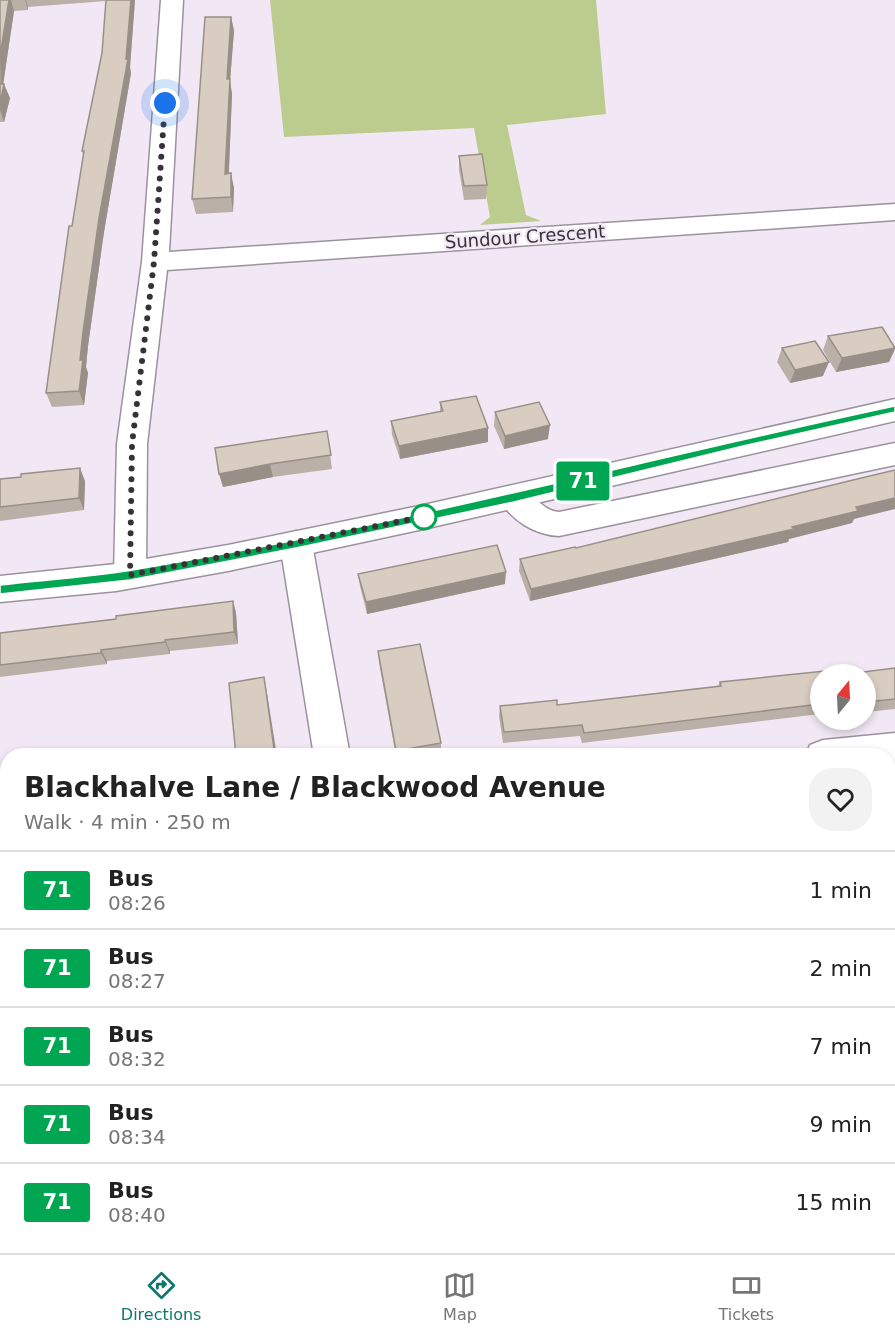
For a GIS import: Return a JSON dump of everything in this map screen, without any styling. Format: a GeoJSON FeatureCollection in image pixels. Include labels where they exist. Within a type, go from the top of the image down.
{"type":"FeatureCollection","features":[{"type":"Feature","properties":{"kind":"street"},"geometry":{"type":"LineString","coordinates":[[130,575],[132,444],[154,262],[172,0]]}},
{"type":"Feature","properties":{"kind":"street","name":"Sundour Crescent"},"geometry":{"type":"LineString","coordinates":[[154,262],[895,212]]}},
{"type":"Feature","properties":{"kind":"street"},"geometry":{"type":"LineString","coordinates":[[0,589],[130,575],[296,544],[514,498],[743,442],[895,410]]}},
{"type":"Feature","properties":{"kind":"street"},"geometry":{"type":"LineString","coordinates":[[514,498],[544,524],[559,524],[895,454]]}},
{"type":"Feature","properties":{"kind":"street"},"geometry":{"type":"LineString","coordinates":[[296,544],[331,748]]}},
{"type":"Feature","properties":{"kind":"green space"},"geometry":{"type":"Polygon","coordinates":[[[270,0],[596,0],[606,114],[507,125],[526,215],[541,221],[480,225],[490,217],[474,128],[284,137],[270,0]]]}},
{"type":"Feature","properties":{"kind":"building"},"geometry":{"type":"Polygon","coordinates":[[[0,0],[9,0],[0,56],[0,0]]]}},
{"type":"Feature","properties":{"kind":"building"},"geometry":{"type":"Polygon","coordinates":[[[106,0],[131,0],[126,59],[128,59],[99,218],[83,332],[80,360],[83,360],[79,391],[46,393],[69,226],[72,226],[84,151],[82,151],[102,53],[106,0]]]}},
{"type":"Feature","properties":{"kind":"building"},"geometry":{"type":"Polygon","coordinates":[[[205,17],[231,17],[225,174],[231,173],[231,197],[192,199],[205,17]]]}},
{"type":"Feature","properties":{"kind":"building"},"geometry":{"type":"Polygon","coordinates":[[[0,84],[4,84],[0,104],[0,84]]]}},
{"type":"Feature","properties":{"kind":"building"},"geometry":{"type":"Polygon","coordinates":[[[482,154],[487,185],[464,186],[459,156],[482,154]]]}},
{"type":"Feature","properties":{"kind":"building"},"geometry":{"type":"Polygon","coordinates":[[[882,327],[895,348],[842,358],[828,336],[882,327]]]}},
{"type":"Feature","properties":{"kind":"building"},"geometry":{"type":"Polygon","coordinates":[[[815,341],[829,362],[795,370],[782,348],[815,341]]]}},
{"type":"Feature","properties":{"kind":"building"},"geometry":{"type":"Polygon","coordinates":[[[476,396],[488,428],[399,446],[391,421],[443,411],[440,402],[476,396]]]}},
{"type":"Feature","properties":{"kind":"building"},"geometry":{"type":"Polygon","coordinates":[[[539,402],[550,425],[505,436],[495,412],[539,402]]]}},
{"type":"Feature","properties":{"kind":"building"},"geometry":{"type":"Polygon","coordinates":[[[327,431],[331,455],[219,474],[215,448],[327,431]]]}},
{"type":"Feature","properties":{"kind":"building"},"geometry":{"type":"Polygon","coordinates":[[[80,468],[79,498],[0,507],[0,479],[21,477],[21,474],[80,468]]]}},
{"type":"Feature","properties":{"kind":"building"},"geometry":{"type":"Polygon","coordinates":[[[895,470],[895,498],[856,507],[858,511],[792,527],[794,529],[531,589],[520,559],[576,548],[895,470]]]}},
{"type":"Feature","properties":{"kind":"building"},"geometry":{"type":"Polygon","coordinates":[[[497,545],[506,572],[366,602],[358,574],[497,545]]]}},
{"type":"Feature","properties":{"kind":"building"},"geometry":{"type":"Polygon","coordinates":[[[233,601],[234,632],[101,650],[101,653],[0,665],[0,633],[116,619],[116,616],[233,601]]]}},
{"type":"Feature","properties":{"kind":"building"},"geometry":{"type":"Polygon","coordinates":[[[420,644],[441,743],[413,748],[395,748],[378,651],[420,644]]]}},
{"type":"Feature","properties":{"kind":"building"},"geometry":{"type":"Polygon","coordinates":[[[895,668],[895,699],[876,701],[876,670],[895,668]]]}},
{"type":"Feature","properties":{"kind":"building"},"geometry":{"type":"Polygon","coordinates":[[[810,673],[810,705],[584,733],[582,725],[504,732],[500,706],[557,700],[557,705],[721,686],[720,682],[810,673]]]}},
{"type":"Feature","properties":{"kind":"building"},"geometry":{"type":"Polygon","coordinates":[[[264,677],[274,748],[235,748],[229,683],[264,677]]]}},
{"type":"Feature","properties":{"kind":"bus line","name":"71"},"geometry":{"type":"LineString","coordinates":[[0,589],[130,575],[296,544],[514,498],[743,442],[895,410]]}},
{"type":"Feature","properties":{"kind":"route"},"geometry":{"type":"LineString","coordinates":[[165,103],[154,262],[132,444],[130,575],[296,544],[427,516],[424,517]]}}]}
